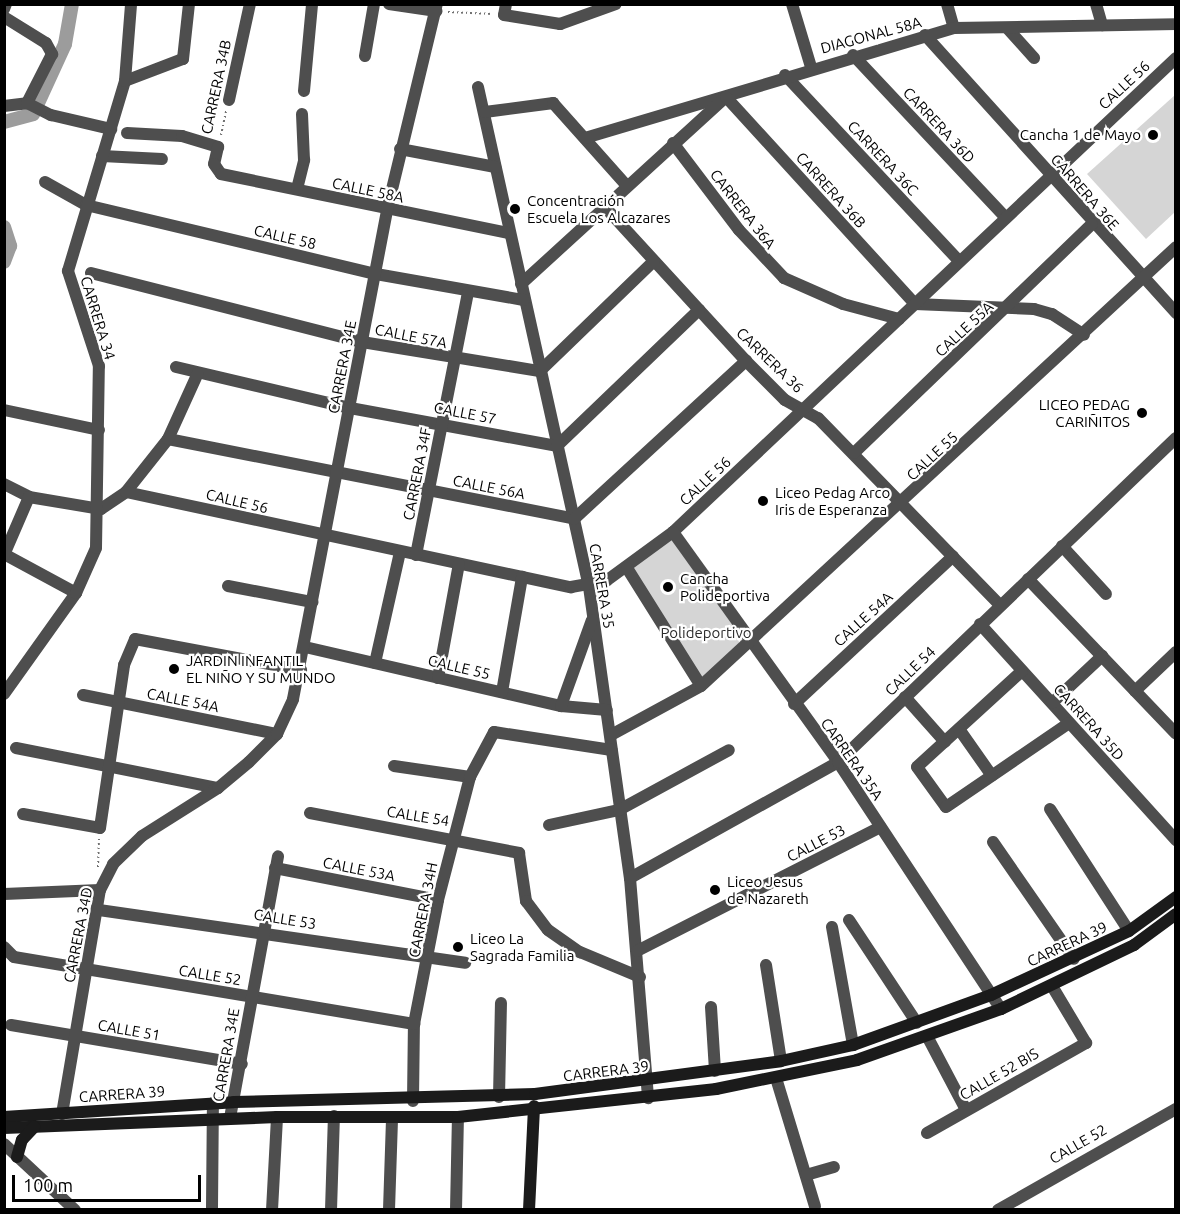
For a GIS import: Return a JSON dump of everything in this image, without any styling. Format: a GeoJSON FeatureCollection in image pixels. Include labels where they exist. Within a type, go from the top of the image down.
{"type":"FeatureCollection","features":[{"type":"Feature","properties":{"kind":"main road","name":"CARRERA 39"},"geometry":{"type":"LineString","coordinates":[[4,1117],[234,1102],[413,1101],[499,1097],[648,1081],[781,1061],[853,1045],[991,995],[1074,959],[1128,931],[1176,897]]}},
{"type":"Feature","properties":{"kind":"main road","name":"CARRERA 39"},"geometry":{"type":"LineString","coordinates":[[4,1128],[277,1116],[458,1117],[534,1112],[648,1098],[776,1078],[857,1060],[1000,1009],[1134,945],[1176,914]]}},
{"type":"Feature","properties":{"kind":"main road"},"geometry":{"type":"LineString","coordinates":[[529,1209],[535,1094]]}},
{"type":"Feature","properties":{"kind":"main road"},"geometry":{"type":"LineString","coordinates":[[17,1156],[22,1140],[34,1127]]}},
{"type":"Feature","properties":{"kind":"street","name":"CARRERA 34"},"geometry":{"type":"LineString","coordinates":[[4,694],[76,592],[96,548],[101,509],[99,366],[68,271],[125,81],[131,4]]}},
{"type":"Feature","properties":{"kind":"street"},"geometry":{"type":"LineString","coordinates":[[125,81],[183,59],[189,4]]}},
{"type":"Feature","properties":{"kind":"street","name":"CARRERA 34B"},"geometry":{"type":"LineString","coordinates":[[229,100],[250,4]]}},
{"type":"Feature","properties":{"kind":"street"},"geometry":{"type":"LineString","coordinates":[[304,92],[312,4]]}},
{"type":"Feature","properties":{"kind":"street"},"geometry":{"type":"LineString","coordinates":[[365,56],[374,4]]}},
{"type":"Feature","properties":{"kind":"street"},"geometry":{"type":"LineString","coordinates":[[389,4],[436,8]]}},
{"type":"Feature","properties":{"kind":"street"},"geometry":{"type":"LineString","coordinates":[[505,10],[560,24],[599,8],[616,4]]}},
{"type":"Feature","properties":{"kind":"street"},"geometry":{"type":"LineString","coordinates":[[792,4],[811,67]]}},
{"type":"Feature","properties":{"kind":"street"},"geometry":{"type":"LineString","coordinates":[[947,4],[954,28]]}},
{"type":"Feature","properties":{"kind":"street"},"geometry":{"type":"LineString","coordinates":[[1096,4],[1102,25]]}},
{"type":"Feature","properties":{"kind":"street","name":"CARRERA 34E"},"geometry":{"type":"LineString","coordinates":[[277,734],[301,670],[324,537],[387,210],[400,148],[436,8]]}},
{"type":"Feature","properties":{"kind":"street"},"geometry":{"type":"LineString","coordinates":[[4,17],[46,43],[52,54],[30,104]]}},
{"type":"Feature","properties":{"kind":"street","name":"DIAGONAL 58A"},"geometry":{"type":"LineString","coordinates":[[585,138],[726,97],[811,67],[954,28],[1176,24]]}},
{"type":"Feature","properties":{"kind":"street"},"geometry":{"type":"LineString","coordinates":[[1008,28],[1034,58]]}},
{"type":"Feature","properties":{"kind":"street","name":"CARRERA 36E"},"geometry":{"type":"LineString","coordinates":[[925,35],[1092,224],[1176,313]]}},
{"type":"Feature","properties":{"kind":"street","name":"CARRERA 36D"},"geometry":{"type":"LineString","coordinates":[[853,55],[1004,216]]}},
{"type":"Feature","properties":{"kind":"street","name":"CALLE 56"},"geometry":{"type":"LineString","coordinates":[[126,492],[324,537],[522,577],[589,588],[627,568],[674,532],[915,304],[1004,216],[1176,58]]}},
{"type":"Feature","properties":{"kind":"street","name":"CARRERA 36C"},"geometry":{"type":"LineString","coordinates":[[785,75],[959,261]]}},
{"type":"Feature","properties":{"kind":"street","name":"CARRERA 35"},"geometry":{"type":"LineString","coordinates":[[478,87],[589,588],[630,878],[640,977],[648,1098]]}},
{"type":"Feature","properties":{"kind":"street"},"geometry":{"type":"LineString","coordinates":[[521,284],[626,185],[726,97]]}},
{"type":"Feature","properties":{"kind":"street","name":"CARRERA 36B"},"geometry":{"type":"LineString","coordinates":[[726,97],[915,304]]}},
{"type":"Feature","properties":{"kind":"street"},"geometry":{"type":"LineString","coordinates":[[485,112],[553,103],[626,185]]}},
{"type":"Feature","properties":{"kind":"street"},"geometry":{"type":"LineString","coordinates":[[4,106],[30,104],[51,115],[111,129]]}},
{"type":"Feature","properties":{"kind":"street"},"geometry":{"type":"LineString","coordinates":[[297,189],[304,160],[302,114]]}},
{"type":"Feature","properties":{"kind":"street"},"geometry":{"type":"LineString","coordinates":[[127,133],[182,136],[218,147]]}},
{"type":"Feature","properties":{"kind":"street","name":"CARRERA 36A"},"geometry":{"type":"LineString","coordinates":[[674,143],[746,239],[784,278],[843,304],[899,319]]}},
{"type":"Feature","properties":{"kind":"street","name":"CARRERA 34B"},"geometry":{"type":"LineString","coordinates":[[218,147],[214,164],[221,174]]}},
{"type":"Feature","properties":{"kind":"street"},"geometry":{"type":"LineString","coordinates":[[400,148],[495,167]]}},
{"type":"Feature","properties":{"kind":"street"},"geometry":{"type":"LineString","coordinates":[[102,156],[162,159]]}},
{"type":"Feature","properties":{"kind":"street","name":"CALLE 58A"},"geometry":{"type":"LineString","coordinates":[[221,174],[387,210],[509,233]]}},
{"type":"Feature","properties":{"kind":"street","name":"CALLE 58"},"geometry":{"type":"LineString","coordinates":[[45,182],[86,205],[376,274],[468,293],[525,300]]}},
{"type":"Feature","properties":{"kind":"street","name":"CARRERA 36"},"geometry":{"type":"LineString","coordinates":[[604,206],[746,361],[854,453],[999,605]]}},
{"type":"Feature","properties":{"kind":"street","name":"CALLE 55A"},"geometry":{"type":"LineString","coordinates":[[854,453],[1008,308],[1092,224]]}},
{"type":"Feature","properties":{"kind":"street","name":"CALLE 55"},"geometry":{"type":"LineString","coordinates":[[611,735],[701,687],[903,503],[1176,247]]}},
{"type":"Feature","properties":{"kind":"street"},"geometry":{"type":"LineString","coordinates":[[540,370],[654,261]]}},
{"type":"Feature","properties":{"kind":"street","name":"CALLE 57A"},"geometry":{"type":"LineString","coordinates":[[91,273],[362,342],[455,359],[540,370]]}},
{"type":"Feature","properties":{"kind":"street","name":"CARRERA 34F"},"geometry":{"type":"LineString","coordinates":[[416,555],[468,293]]}},
{"type":"Feature","properties":{"kind":"street"},"geometry":{"type":"LineString","coordinates":[[915,304],[1008,308],[1052,314],[1084,335]]}},
{"type":"Feature","properties":{"kind":"street"},"geometry":{"type":"LineString","coordinates":[[558,446],[699,310]]}},
{"type":"Feature","properties":{"kind":"street"},"geometry":{"type":"LineString","coordinates":[[574,519],[746,361]]}},
{"type":"Feature","properties":{"kind":"street","name":"CALLE 57"},"geometry":{"type":"LineString","coordinates":[[177,367],[350,408],[558,446]]}},
{"type":"Feature","properties":{"kind":"street"},"geometry":{"type":"LineString","coordinates":[[4,484],[29,497],[101,509],[126,492],[168,439],[198,373]]}},
{"type":"Feature","properties":{"kind":"street"},"geometry":{"type":"LineString","coordinates":[[4,410],[99,430]]}},
{"type":"Feature","properties":{"kind":"street","name":"CALLE 54"},"geometry":{"type":"LineString","coordinates":[[630,878],[838,762],[999,605],[1176,438]]}},
{"type":"Feature","properties":{"kind":"street","name":"CALLE 56A"},"geometry":{"type":"LineString","coordinates":[[168,439],[574,519]]}},
{"type":"Feature","properties":{"kind":"street"},"geometry":{"type":"LineString","coordinates":[[29,497],[5,554],[76,592]]}},
{"type":"Feature","properties":{"kind":"street","name":"CARRERA 35A"},"geometry":{"type":"LineString","coordinates":[[674,532],[794,704],[838,762],[1000,1009]]}},
{"type":"Feature","properties":{"kind":"street"},"geometry":{"type":"LineString","coordinates":[[1062,546],[1106,594]]}},
{"type":"Feature","properties":{"kind":"street"},"geometry":{"type":"LineString","coordinates":[[375,663],[400,552]]}},
{"type":"Feature","properties":{"kind":"street","name":"CALLE 54A"},"geometry":{"type":"LineString","coordinates":[[794,704],[953,556]]}},
{"type":"Feature","properties":{"kind":"street"},"geometry":{"type":"LineString","coordinates":[[438,678],[459,564]]}},
{"type":"Feature","properties":{"kind":"street"},"geometry":{"type":"LineString","coordinates":[[627,568],[701,687]]}},
{"type":"Feature","properties":{"kind":"street"},"geometry":{"type":"LineString","coordinates":[[502,692],[522,577]]}},
{"type":"Feature","properties":{"kind":"street"},"geometry":{"type":"LineString","coordinates":[[1028,579],[1176,734]]}},
{"type":"Feature","properties":{"kind":"street"},"geometry":{"type":"LineString","coordinates":[[228,586],[312,602]]}},
{"type":"Feature","properties":{"kind":"street"},"geometry":{"type":"LineString","coordinates":[[561,706],[593,619]]}},
{"type":"Feature","properties":{"kind":"street","name":"CARRERA 35D"},"geometry":{"type":"LineString","coordinates":[[980,624],[1176,840]]}},
{"type":"Feature","properties":{"kind":"street"},"geometry":{"type":"LineString","coordinates":[[23,814],[100,828],[113,766],[120,703],[132,641],[140,638],[301,670]]}},
{"type":"Feature","properties":{"kind":"street","name":"CALLE 55"},"geometry":{"type":"LineString","coordinates":[[305,647],[561,706],[607,710]]}},
{"type":"Feature","properties":{"kind":"street"},"geometry":{"type":"LineString","coordinates":[[1135,691],[1176,652]]}},
{"type":"Feature","properties":{"kind":"street"},"geometry":{"type":"LineString","coordinates":[[1052,703],[1102,656]]}},
{"type":"Feature","properties":{"kind":"street"},"geometry":{"type":"LineString","coordinates":[[1022,671],[917,767],[946,807],[1069,723]]}},
{"type":"Feature","properties":{"kind":"street","name":"CALLE 54A"},"geometry":{"type":"LineString","coordinates":[[83,695],[277,734]]}},
{"type":"Feature","properties":{"kind":"street"},"geometry":{"type":"LineString","coordinates":[[904,697],[945,742]]}},
{"type":"Feature","properties":{"kind":"street"},"geometry":{"type":"LineString","coordinates":[[959,729],[992,776]]}},
{"type":"Feature","properties":{"kind":"street","name":"CARRERA 34H"},"geometry":{"type":"LineString","coordinates":[[413,1101],[414,1024],[429,959],[438,900],[470,777],[494,732],[612,750]]}},
{"type":"Feature","properties":{"kind":"street","name":"CARRERA 34D"},"geometry":{"type":"LineString","coordinates":[[62,1114],[72,1035],[99,910],[100,890],[113,864],[142,836],[218,788],[277,734]]}},
{"type":"Feature","properties":{"kind":"street"},"geometry":{"type":"LineString","coordinates":[[16,748],[218,788]]}},
{"type":"Feature","properties":{"kind":"street"},"geometry":{"type":"LineString","coordinates":[[549,825],[619,810],[729,750]]}},
{"type":"Feature","properties":{"kind":"street"},"geometry":{"type":"LineString","coordinates":[[394,766],[470,777]]}},
{"type":"Feature","properties":{"kind":"street"},"geometry":{"type":"LineString","coordinates":[[1050,809],[1128,931]]}},
{"type":"Feature","properties":{"kind":"street","name":"CALLE 54"},"geometry":{"type":"LineString","coordinates":[[310,813],[454,837],[519,853],[521,886],[535,915],[562,942],[640,977]]}},
{"type":"Feature","properties":{"kind":"street","name":"CALLE 53"},"geometry":{"type":"LineString","coordinates":[[637,951],[880,826]]}},
{"type":"Feature","properties":{"kind":"street"},"geometry":{"type":"LineString","coordinates":[[993,842],[1074,959]]}},
{"type":"Feature","properties":{"kind":"street","name":"CARRERA 34E"},"geometry":{"type":"LineString","coordinates":[[230,1118],[242,1064],[263,930],[277,862]]}},
{"type":"Feature","properties":{"kind":"street","name":"CALLE 53A"},"geometry":{"type":"LineString","coordinates":[[277,862],[438,900]]}},
{"type":"Feature","properties":{"kind":"street"},"geometry":{"type":"LineString","coordinates":[[4,894],[100,890]]}},
{"type":"Feature","properties":{"kind":"street","name":"CALLE 53"},"geometry":{"type":"LineString","coordinates":[[99,910],[263,930],[429,959],[465,963]]}},
{"type":"Feature","properties":{"kind":"street"},"geometry":{"type":"LineString","coordinates":[[849,920],[917,1023]]}},
{"type":"Feature","properties":{"kind":"street"},"geometry":{"type":"LineString","coordinates":[[832,927],[853,1045]]}},
{"type":"Feature","properties":{"kind":"street","name":"CALLE 52"},"geometry":{"type":"LineString","coordinates":[[4,947],[14,957],[87,971],[414,1024]]}},
{"type":"Feature","properties":{"kind":"street"},"geometry":{"type":"LineString","coordinates":[[766,965],[781,1061]]}},
{"type":"Feature","properties":{"kind":"street","name":"CALLE 52 BIS"},"geometry":{"type":"LineString","coordinates":[[927,1133],[1086,1043],[1052,986]]}},
{"type":"Feature","properties":{"kind":"street"},"geometry":{"type":"LineString","coordinates":[[499,1097],[501,1003]]}},
{"type":"Feature","properties":{"kind":"street"},"geometry":{"type":"LineString","coordinates":[[711,1007],[715,1071]]}},
{"type":"Feature","properties":{"kind":"street","name":"CALLE 51"},"geometry":{"type":"LineString","coordinates":[[11,1024],[242,1064]]}},
{"type":"Feature","properties":{"kind":"street"},"geometry":{"type":"LineString","coordinates":[[927,1036],[966,1110]]}},
{"type":"Feature","properties":{"kind":"street"},"geometry":{"type":"LineString","coordinates":[[776,1078],[816,1206]]}},
{"type":"Feature","properties":{"kind":"street"},"geometry":{"type":"LineString","coordinates":[[212,1208],[213,1103]]}},
{"type":"Feature","properties":{"kind":"street","name":"CALLE 52"},"geometry":{"type":"LineString","coordinates":[[998,1209],[1176,1109]]}},
{"type":"Feature","properties":{"kind":"street"},"geometry":{"type":"LineString","coordinates":[[272,1209],[277,1116]]}},
{"type":"Feature","properties":{"kind":"street"},"geometry":{"type":"LineString","coordinates":[[331,1209],[334,1116]]}},
{"type":"Feature","properties":{"kind":"street"},"geometry":{"type":"LineString","coordinates":[[456,1209],[458,1117]]}},
{"type":"Feature","properties":{"kind":"street"},"geometry":{"type":"LineString","coordinates":[[388,1209],[392,1118]]}},
{"type":"Feature","properties":{"kind":"street"},"geometry":{"type":"LineString","coordinates":[[4,1144],[75,1209]]}},
{"type":"Feature","properties":{"kind":"street"},"geometry":{"type":"LineString","coordinates":[[806,1175],[834,1167]]}},
{"type":"Feature","properties":{"kind":"path"},"geometry":{"type":"LineString","coordinates":[[436,8],[505,10]]}},
{"type":"Feature","properties":{"kind":"path","name":"CARRERA 34B"},"geometry":{"type":"LineString","coordinates":[[218,147],[229,100]]}},
{"type":"Feature","properties":{"kind":"path"},"geometry":{"type":"LineString","coordinates":[[100,828],[100,890]]}},
{"type":"Feature","properties":{"kind":"green space","name":"Cancha 1 de Mayo"},"geometry":{"type":"Polygon","coordinates":[[[1175,95],[1175,212],[1146,239],[1087,174],[1175,95]]]}},
{"type":"Feature","properties":{"kind":"green space","name":"Polideportivo"},"geometry":{"type":"Polygon","coordinates":[[[673,532],[752,641],[701,686],[627,568],[673,532]]]}},
{"type":"Feature","properties":{"kind":"waterway"},"geometry":{"type":"LineString","coordinates":[[4,122],[33,114],[65,44],[72,4]]}},
{"type":"Feature","properties":{"kind":"waterway"},"geometry":{"type":"LineString","coordinates":[[4,227],[10,246],[4,262]]}},
{"type":"Feature","properties":{"kind":"place","name":"Cancha 1 de Mayo"},"geometry":{"type":"Point","coordinates":[1153,135]}},
{"type":"Feature","properties":{"kind":"place","name":"Concentración Escuela Los Alcazares"},"geometry":{"type":"Point","coordinates":[515,209]}},
{"type":"Feature","properties":{"kind":"place","name":"LICEO PEDAG CARIÑITOS"},"geometry":{"type":"Point","coordinates":[1142,413]}},
{"type":"Feature","properties":{"kind":"place","name":"Liceo Pedag Arco Iris de Esperanza"},"geometry":{"type":"Point","coordinates":[763,501]}},
{"type":"Feature","properties":{"kind":"place","name":"Cancha Polideportiva"},"geometry":{"type":"Point","coordinates":[668,587]}},
{"type":"Feature","properties":{"kind":"place","name":"JARDIN INFANTIL EL NIÑO Y SU MUNDO"},"geometry":{"type":"Point","coordinates":[174,669]}},
{"type":"Feature","properties":{"kind":"place","name":"Liceo Jesus de Nazareth"},"geometry":{"type":"Point","coordinates":[715,890]}},
{"type":"Feature","properties":{"kind":"place","name":"Liceo La Sagrada Familia"},"geometry":{"type":"Point","coordinates":[458,947]}}]}
